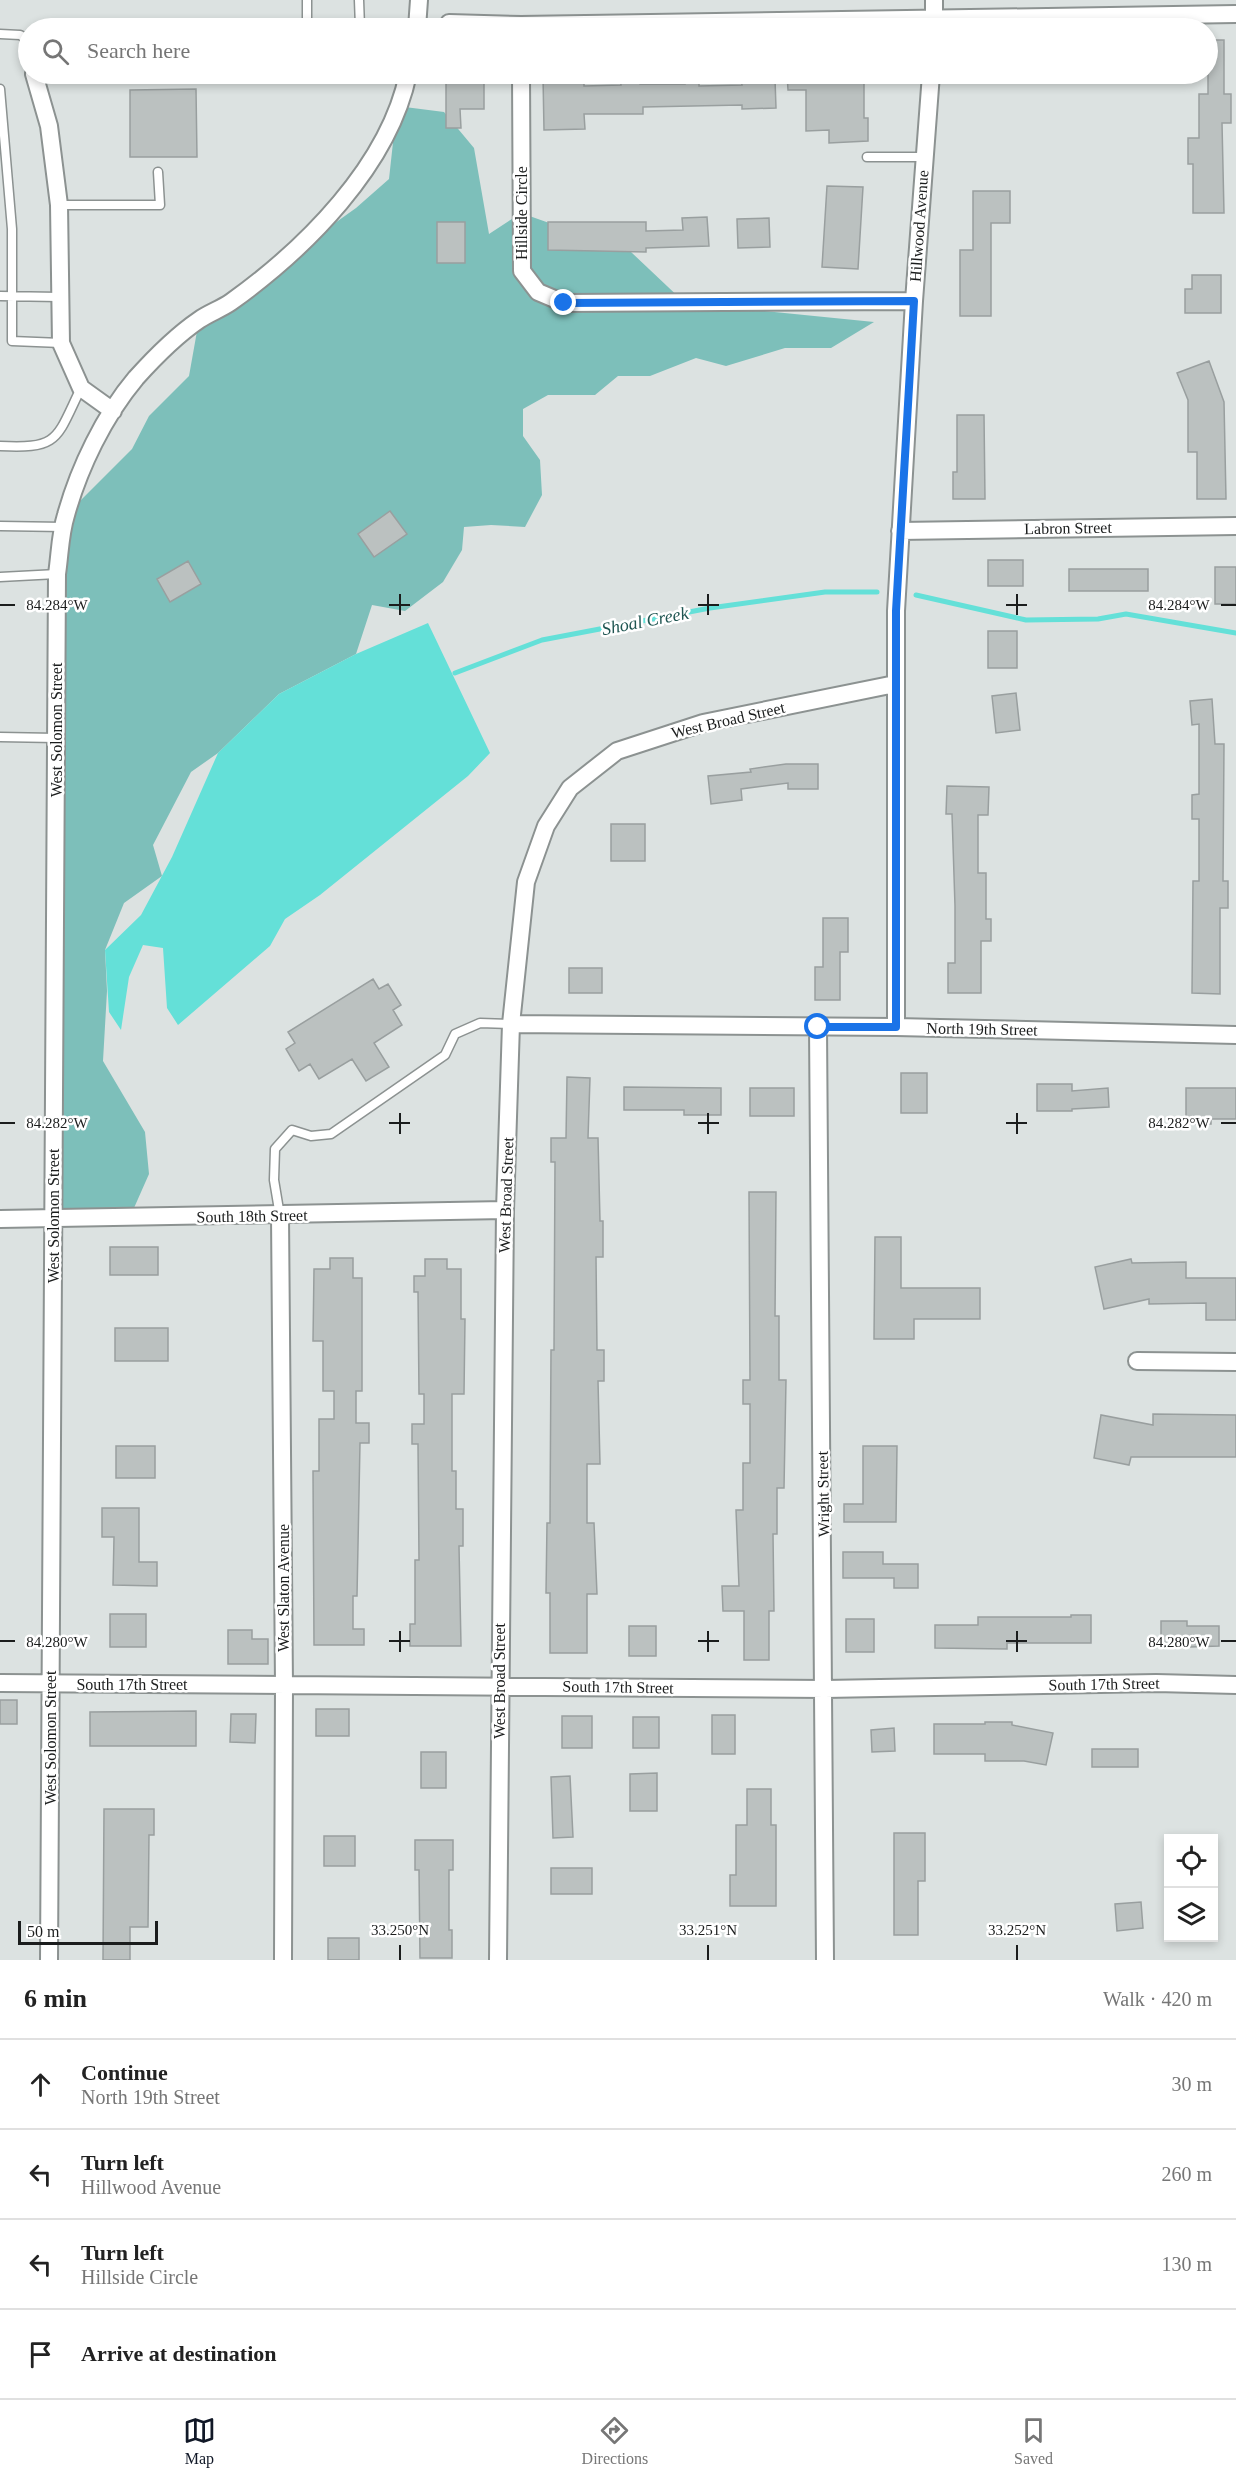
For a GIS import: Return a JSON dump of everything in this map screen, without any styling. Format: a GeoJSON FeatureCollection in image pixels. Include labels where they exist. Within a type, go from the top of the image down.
{"type":"FeatureCollection","features":[{"type":"Feature","properties":{"kind":"street"},"geometry":{"type":"LineString","coordinates":[[418,18],[419,0]]}},
{"type":"Feature","properties":{"kind":"street"},"geometry":{"type":"LineString","coordinates":[[934,0],[935,18]]}},
{"type":"Feature","properties":{"kind":"street"},"geometry":{"type":"LineString","coordinates":[[1116,18],[1236,14]]}},
{"type":"Feature","properties":{"kind":"street"},"geometry":{"type":"LineString","coordinates":[[37,84],[49,126],[59,205],[61,343],[81,388],[113,411]]}},
{"type":"Feature","properties":{"kind":"street","name":"West Solomon Street"},"geometry":{"type":"LineString","coordinates":[[50,1960],[57,574],[64,527],[84,465],[113,411],[136,379],[161,353],[199,320],[230,302],[300,245],[347,196],[384,140],[404,84]]}},
{"type":"Feature","properties":{"kind":"street","name":"Hillside Circle"},"geometry":{"type":"LineString","coordinates":[[521,84],[522,271],[538,292],[564,303],[914,301]]}},
{"type":"Feature","properties":{"kind":"street","name":"Hillwood Avenue"},"geometry":{"type":"LineString","coordinates":[[896,1027],[895,684],[900,531],[930,84]]}},
{"type":"Feature","properties":{"kind":"street","name":"Labron Street"},"geometry":{"type":"LineString","coordinates":[[900,531],[1236,526]]}},
{"type":"Feature","properties":{"kind":"street","name":"West Broad Street"},"geometry":{"type":"LineString","coordinates":[[498,1960],[505,1210],[511,1024],[526,882],[546,826],[570,788],[616,751],[692,726],[895,684]]}},
{"type":"Feature","properties":{"kind":"street","name":"North 19th Street"},"geometry":{"type":"LineString","coordinates":[[511,1024],[896,1027],[1236,1035]]}},
{"type":"Feature","properties":{"kind":"street","name":"Wright Street"},"geometry":{"type":"LineString","coordinates":[[818,1027],[825,1689],[825,1960]]}},
{"type":"Feature","properties":{"kind":"street","name":"South 18th Street"},"geometry":{"type":"LineString","coordinates":[[0,1219],[280,1216],[505,1210]]}},
{"type":"Feature","properties":{"kind":"street","name":"West Slaton Avenue"},"geometry":{"type":"LineString","coordinates":[[280,1216],[284,1685],[282,1960]]}},
{"type":"Feature","properties":{"kind":"street"},"geometry":{"type":"LineString","coordinates":[[1137,1361],[1236,1362]]}},
{"type":"Feature","properties":{"kind":"street","name":"South 17th Street"},"geometry":{"type":"LineString","coordinates":[[0,1683],[825,1689],[1156,1683],[1236,1686]]}},
{"type":"Feature","properties":{"kind":"lane"},"geometry":{"type":"LineString","coordinates":[[307,0],[307,18]]}},
{"type":"Feature","properties":{"kind":"lane"},"geometry":{"type":"LineString","coordinates":[[359,0],[360,18]]}},
{"type":"Feature","properties":{"kind":"lane"},"geometry":{"type":"LineString","coordinates":[[0,34],[18,35]]}},
{"type":"Feature","properties":{"kind":"lane"},"geometry":{"type":"LineString","coordinates":[[0,89],[4,170],[12,229],[10,297],[12,341],[61,343]]}},
{"type":"Feature","properties":{"kind":"lane"},"geometry":{"type":"LineString","coordinates":[[867,157],[925,157]]}},
{"type":"Feature","properties":{"kind":"lane"},"geometry":{"type":"LineString","coordinates":[[59,205],[160,205],[158,172]]}},
{"type":"Feature","properties":{"kind":"lane"},"geometry":{"type":"LineString","coordinates":[[0,296],[59,297]]}},
{"type":"Feature","properties":{"kind":"lane"},"geometry":{"type":"LineString","coordinates":[[0,446],[40,447],[51,441],[81,388]]}},
{"type":"Feature","properties":{"kind":"lane"},"geometry":{"type":"LineString","coordinates":[[0,526],[64,527]]}},
{"type":"Feature","properties":{"kind":"lane"},"geometry":{"type":"LineString","coordinates":[[0,577],[57,574]]}},
{"type":"Feature","properties":{"kind":"lane"},"geometry":{"type":"LineString","coordinates":[[0,737],[56,738]]}},
{"type":"Feature","properties":{"kind":"lane"},"geometry":{"type":"LineString","coordinates":[[280,1216],[274,1180],[274,1149],[292,1130],[311,1136],[331,1134],[445,1055],[455,1034],[480,1023],[511,1024]]}},
{"type":"Feature","properties":{"kind":"shaded area"},"geometry":{"type":"Polygon","coordinates":[[[397,106],[444,112],[474,148],[489,234],[521,213],[631,252],[685,303],[874,322],[831,348],[785,348],[726,366],[696,358],[650,376],[618,376],[595,395],[548,395],[523,409],[523,436],[540,460],[542,495],[525,527],[491,525],[464,527],[462,550],[443,582],[405,611],[372,605],[356,654],[279,694],[218,753],[191,772],[153,845],[162,876],[124,903],[105,950],[107,991],[103,1061],[145,1132],[149,1174],[130,1217],[53,1218],[65,516],[132,449],[149,416],[189,376],[199,320],[356,208],[389,179],[397,106]]]}},
{"type":"Feature","properties":{"kind":"shaded area"},"geometry":{"type":"Polygon","coordinates":[[[428,623],[490,753],[468,776],[320,895],[285,919],[270,946],[178,1025],[167,1008],[163,948],[143,945],[129,977],[121,1030],[109,1012],[105,950],[141,915],[172,857],[218,753],[279,694],[356,654],[428,623]]]}},
{"type":"Feature","properties":{"kind":"building"},"geometry":{"type":"Polygon","coordinates":[[[1218,40],[1224,40],[1224,94],[1231,94],[1231,123],[1222,123],[1224,213],[1193,213],[1193,164],[1188,164],[1188,138],[1199,138],[1199,94],[1208,94],[1208,84],[1218,84],[1218,40]]]}},
{"type":"Feature","properties":{"kind":"building"},"geometry":{"type":"Polygon","coordinates":[[[446,84],[484,84],[484,109],[460,109],[461,128],[446,128],[446,84]]]}},
{"type":"Feature","properties":{"kind":"building"},"geometry":{"type":"Polygon","coordinates":[[[543,84],[584,84],[584,86],[699,84],[699,86],[775,84],[776,108],[742,109],[742,105],[643,107],[643,114],[584,114],[585,129],[544,130],[543,84]]]}},
{"type":"Feature","properties":{"kind":"building"},"geometry":{"type":"Polygon","coordinates":[[[788,84],[864,84],[864,118],[868,118],[868,141],[829,143],[829,130],[806,131],[806,90],[788,90],[788,84]]]}},
{"type":"Feature","properties":{"kind":"building"},"geometry":{"type":"Polygon","coordinates":[[[196,89],[197,157],[130,157],[130,90],[196,89]]]}},
{"type":"Feature","properties":{"kind":"building"},"geometry":{"type":"Polygon","coordinates":[[[827,186],[863,187],[858,269],[822,267],[827,186]]]}},
{"type":"Feature","properties":{"kind":"building"},"geometry":{"type":"Polygon","coordinates":[[[973,191],[1010,191],[1010,223],[991,223],[991,316],[960,316],[960,250],[973,250],[973,191]]]}},
{"type":"Feature","properties":{"kind":"building"},"geometry":{"type":"Polygon","coordinates":[[[707,217],[709,246],[646,248],[646,252],[548,250],[548,222],[646,222],[646,231],[683,230],[682,218],[707,217]]]}},
{"type":"Feature","properties":{"kind":"building"},"geometry":{"type":"Polygon","coordinates":[[[769,218],[770,247],[738,248],[737,219],[769,218]]]}},
{"type":"Feature","properties":{"kind":"building"},"geometry":{"type":"Polygon","coordinates":[[[437,222],[465,222],[465,263],[437,263],[437,222]]]}},
{"type":"Feature","properties":{"kind":"building"},"geometry":{"type":"Polygon","coordinates":[[[1192,275],[1221,275],[1221,313],[1185,313],[1185,289],[1192,289],[1192,275]]]}},
{"type":"Feature","properties":{"kind":"building"},"geometry":{"type":"Polygon","coordinates":[[[1209,361],[1224,402],[1226,499],[1197,499],[1197,452],[1188,452],[1188,400],[1177,373],[1209,361]]]}},
{"type":"Feature","properties":{"kind":"building"},"geometry":{"type":"Polygon","coordinates":[[[957,415],[984,415],[985,499],[953,499],[953,472],[957,472],[957,415]]]}},
{"type":"Feature","properties":{"kind":"building"},"geometry":{"type":"Polygon","coordinates":[[[390,511],[407,534],[374,557],[358,534],[390,511]]]}},
{"type":"Feature","properties":{"kind":"building"},"geometry":{"type":"Polygon","coordinates":[[[988,560],[1023,560],[1023,586],[988,586],[988,560]]]}},
{"type":"Feature","properties":{"kind":"building"},"geometry":{"type":"Polygon","coordinates":[[[188,561],[201,584],[170,602],[157,579],[188,561]]]}},
{"type":"Feature","properties":{"kind":"building"},"geometry":{"type":"Polygon","coordinates":[[[1215,567],[1236,567],[1236,604],[1215,604],[1215,567]]]}},
{"type":"Feature","properties":{"kind":"building"},"geometry":{"type":"Polygon","coordinates":[[[1069,569],[1148,569],[1148,591],[1069,591],[1069,569]]]}},
{"type":"Feature","properties":{"kind":"building"},"geometry":{"type":"Polygon","coordinates":[[[988,631],[1017,631],[1017,668],[988,668],[988,631]]]}},
{"type":"Feature","properties":{"kind":"building"},"geometry":{"type":"Polygon","coordinates":[[[1016,693],[1020,730],[996,733],[992,696],[1016,693]]]}},
{"type":"Feature","properties":{"kind":"building"},"geometry":{"type":"Polygon","coordinates":[[[1212,699],[1215,744],[1224,744],[1223,881],[1228,881],[1228,908],[1220,908],[1220,994],[1192,993],[1193,881],[1199,881],[1199,819],[1192,819],[1192,795],[1199,794],[1199,724],[1192,725],[1190,701],[1212,699]]]}},
{"type":"Feature","properties":{"kind":"building"},"geometry":{"type":"Polygon","coordinates":[[[786,764],[818,764],[818,789],[788,789],[788,783],[741,789],[742,800],[711,804],[708,776],[751,772],[750,769],[786,764]]]}},
{"type":"Feature","properties":{"kind":"building"},"geometry":{"type":"Polygon","coordinates":[[[947,786],[989,787],[988,815],[978,815],[978,873],[986,873],[986,919],[991,919],[991,941],[981,941],[981,993],[948,993],[948,963],[955,963],[955,906],[952,814],[946,814],[947,786]]]}},
{"type":"Feature","properties":{"kind":"building"},"geometry":{"type":"Polygon","coordinates":[[[611,824],[645,824],[645,861],[611,861],[611,824]]]}},
{"type":"Feature","properties":{"kind":"building"},"geometry":{"type":"Polygon","coordinates":[[[823,918],[848,918],[848,952],[840,952],[840,1000],[815,1000],[815,967],[823,967],[823,918]]]}},
{"type":"Feature","properties":{"kind":"building"},"geometry":{"type":"Polygon","coordinates":[[[569,968],[602,968],[602,993],[569,993],[569,968]]]}},
{"type":"Feature","properties":{"kind":"building"},"geometry":{"type":"Polygon","coordinates":[[[373,979],[379,989],[388,984],[401,1005],[393,1010],[402,1025],[374,1043],[389,1067],[366,1081],[352,1059],[319,1079],[310,1064],[299,1071],[286,1049],[295,1043],[288,1032],[373,979]]]}},
{"type":"Feature","properties":{"kind":"building"},"geometry":{"type":"Polygon","coordinates":[[[901,1073],[927,1073],[927,1113],[901,1113],[901,1073]]]}},
{"type":"Feature","properties":{"kind":"building"},"geometry":{"type":"Polygon","coordinates":[[[567,1077],[590,1078],[588,1138],[598,1138],[600,1221],[603,1221],[603,1257],[596,1257],[597,1350],[604,1350],[604,1381],[598,1381],[600,1464],[587,1464],[587,1523],[594,1523],[597,1594],[587,1594],[587,1653],[550,1653],[550,1593],[546,1593],[547,1523],[550,1523],[551,1350],[554,1350],[555,1162],[551,1162],[551,1138],[566,1138],[567,1077]]]}},
{"type":"Feature","properties":{"kind":"building"},"geometry":{"type":"Polygon","coordinates":[[[1037,1084],[1072,1084],[1072,1091],[1108,1088],[1109,1107],[1072,1109],[1072,1111],[1037,1111],[1037,1084]]]}},
{"type":"Feature","properties":{"kind":"building"},"geometry":{"type":"Polygon","coordinates":[[[624,1087],[721,1088],[721,1115],[684,1115],[684,1110],[624,1110],[624,1087]]]}},
{"type":"Feature","properties":{"kind":"building"},"geometry":{"type":"Polygon","coordinates":[[[750,1088],[794,1088],[794,1116],[750,1116],[750,1088]]]}},
{"type":"Feature","properties":{"kind":"building"},"geometry":{"type":"Polygon","coordinates":[[[1186,1088],[1236,1088],[1236,1119],[1211,1119],[1211,1124],[1186,1124],[1186,1088]]]}},
{"type":"Feature","properties":{"kind":"building"},"geometry":{"type":"Polygon","coordinates":[[[749,1192],[776,1192],[775,1316],[779,1316],[779,1380],[786,1380],[784,1488],[777,1488],[777,1534],[773,1534],[774,1611],[769,1611],[769,1660],[744,1660],[744,1611],[723,1611],[722,1586],[739,1586],[736,1510],[743,1510],[743,1463],[750,1463],[750,1404],[743,1404],[743,1380],[750,1380],[749,1192]]]}},
{"type":"Feature","properties":{"kind":"building"},"geometry":{"type":"Polygon","coordinates":[[[875,1237],[901,1237],[901,1288],[980,1288],[980,1319],[914,1319],[914,1339],[874,1339],[875,1237]]]}},
{"type":"Feature","properties":{"kind":"building"},"geometry":{"type":"Polygon","coordinates":[[[110,1247],[158,1247],[158,1275],[110,1275],[110,1247]]]}},
{"type":"Feature","properties":{"kind":"building"},"geometry":{"type":"Polygon","coordinates":[[[330,1258],[353,1258],[353,1278],[362,1278],[362,1391],[356,1391],[356,1423],[369,1423],[369,1443],[360,1443],[357,1596],[353,1596],[353,1629],[364,1629],[364,1645],[314,1645],[313,1471],[319,1471],[319,1419],[334,1419],[334,1391],[323,1391],[323,1341],[313,1341],[314,1269],[330,1269],[330,1258]]]}},
{"type":"Feature","properties":{"kind":"building"},"geometry":{"type":"Polygon","coordinates":[[[425,1259],[447,1259],[447,1269],[461,1269],[461,1319],[465,1319],[464,1394],[452,1394],[452,1471],[456,1471],[456,1509],[463,1509],[463,1546],[459,1546],[461,1646],[410,1646],[410,1624],[415,1624],[415,1560],[419,1560],[418,1444],[412,1444],[412,1424],[424,1424],[424,1394],[419,1394],[418,1292],[414,1292],[414,1276],[425,1276],[425,1259]]]}},
{"type":"Feature","properties":{"kind":"building"},"geometry":{"type":"Polygon","coordinates":[[[1131,1259],[1132,1263],[1186,1262],[1186,1278],[1236,1278],[1236,1320],[1206,1320],[1206,1303],[1149,1304],[1149,1299],[1104,1309],[1095,1267],[1131,1259]]]}},
{"type":"Feature","properties":{"kind":"building"},"geometry":{"type":"Polygon","coordinates":[[[115,1328],[168,1328],[168,1361],[115,1361],[115,1328]]]}},
{"type":"Feature","properties":{"kind":"building"},"geometry":{"type":"Polygon","coordinates":[[[1153,1414],[1236,1415],[1236,1457],[1131,1457],[1129,1465],[1094,1458],[1101,1415],[1153,1425],[1153,1414]]]}},
{"type":"Feature","properties":{"kind":"building"},"geometry":{"type":"Polygon","coordinates":[[[116,1446],[155,1446],[155,1478],[116,1478],[116,1446]]]}},
{"type":"Feature","properties":{"kind":"building"},"geometry":{"type":"Polygon","coordinates":[[[863,1446],[897,1446],[896,1522],[844,1522],[844,1504],[863,1504],[863,1446]]]}},
{"type":"Feature","properties":{"kind":"building"},"geometry":{"type":"Polygon","coordinates":[[[102,1508],[139,1508],[139,1562],[157,1562],[157,1586],[113,1585],[114,1537],[102,1537],[102,1508]]]}},
{"type":"Feature","properties":{"kind":"building"},"geometry":{"type":"Polygon","coordinates":[[[843,1552],[883,1552],[883,1564],[918,1564],[918,1588],[894,1588],[894,1578],[843,1578],[843,1552]]]}},
{"type":"Feature","properties":{"kind":"building"},"geometry":{"type":"Polygon","coordinates":[[[110,1614],[146,1614],[146,1647],[110,1647],[110,1614]]]}},
{"type":"Feature","properties":{"kind":"building"},"geometry":{"type":"Polygon","coordinates":[[[1071,1615],[1091,1615],[1091,1643],[1007,1643],[1007,1649],[935,1648],[935,1625],[978,1625],[978,1617],[1071,1617],[1071,1615]]]}},
{"type":"Feature","properties":{"kind":"building"},"geometry":{"type":"Polygon","coordinates":[[[846,1619],[874,1619],[874,1652],[846,1652],[846,1619]]]}},
{"type":"Feature","properties":{"kind":"building"},"geometry":{"type":"Polygon","coordinates":[[[1161,1621],[1187,1621],[1187,1626],[1219,1626],[1219,1646],[1161,1648],[1161,1621]]]}},
{"type":"Feature","properties":{"kind":"building"},"geometry":{"type":"Polygon","coordinates":[[[629,1626],[656,1626],[656,1656],[629,1656],[629,1626]]]}},
{"type":"Feature","properties":{"kind":"building"},"geometry":{"type":"Polygon","coordinates":[[[228,1630],[252,1630],[252,1639],[268,1639],[268,1664],[228,1664],[228,1630]]]}},
{"type":"Feature","properties":{"kind":"building"},"geometry":{"type":"Polygon","coordinates":[[[0,1700],[17,1700],[17,1724],[0,1724],[0,1700]]]}},
{"type":"Feature","properties":{"kind":"building"},"geometry":{"type":"Polygon","coordinates":[[[316,1709],[349,1709],[349,1736],[316,1736],[316,1709]]]}},
{"type":"Feature","properties":{"kind":"building"},"geometry":{"type":"Polygon","coordinates":[[[196,1711],[196,1746],[90,1746],[90,1712],[196,1711]]]}},
{"type":"Feature","properties":{"kind":"building"},"geometry":{"type":"Polygon","coordinates":[[[231,1714],[256,1714],[255,1743],[230,1742],[231,1714]]]}},
{"type":"Feature","properties":{"kind":"building"},"geometry":{"type":"Polygon","coordinates":[[[712,1715],[735,1715],[735,1754],[712,1754],[712,1715]]]}},
{"type":"Feature","properties":{"kind":"building"},"geometry":{"type":"Polygon","coordinates":[[[562,1716],[592,1716],[592,1748],[562,1748],[562,1716]]]}},
{"type":"Feature","properties":{"kind":"building"},"geometry":{"type":"Polygon","coordinates":[[[633,1717],[659,1717],[659,1748],[633,1748],[633,1717]]]}},
{"type":"Feature","properties":{"kind":"building"},"geometry":{"type":"Polygon","coordinates":[[[985,1722],[1012,1722],[1012,1725],[1053,1733],[1046,1765],[1024,1761],[985,1761],[985,1754],[934,1754],[934,1724],[985,1724],[985,1722]]]}},
{"type":"Feature","properties":{"kind":"building"},"geometry":{"type":"Polygon","coordinates":[[[894,1728],[895,1751],[872,1752],[871,1730],[894,1728]]]}},
{"type":"Feature","properties":{"kind":"building"},"geometry":{"type":"Polygon","coordinates":[[[1092,1749],[1138,1749],[1138,1767],[1092,1767],[1092,1749]]]}},
{"type":"Feature","properties":{"kind":"building"},"geometry":{"type":"Polygon","coordinates":[[[421,1752],[446,1752],[446,1788],[421,1788],[421,1752]]]}},
{"type":"Feature","properties":{"kind":"building"},"geometry":{"type":"Polygon","coordinates":[[[657,1773],[657,1811],[630,1811],[630,1774],[657,1773]]]}},
{"type":"Feature","properties":{"kind":"building"},"geometry":{"type":"Polygon","coordinates":[[[570,1776],[573,1837],[553,1838],[551,1777],[570,1776]]]}},
{"type":"Feature","properties":{"kind":"building"},"geometry":{"type":"Polygon","coordinates":[[[747,1789],[771,1789],[771,1825],[776,1825],[776,1906],[730,1906],[730,1875],[736,1875],[736,1825],[747,1825],[747,1789]]]}},
{"type":"Feature","properties":{"kind":"building"},"geometry":{"type":"Polygon","coordinates":[[[104,1809],[154,1809],[154,1835],[149,1835],[148,1927],[130,1927],[130,1960],[103,1960],[104,1809]]]}},
{"type":"Feature","properties":{"kind":"building"},"geometry":{"type":"Polygon","coordinates":[[[894,1833],[925,1833],[925,1881],[918,1881],[918,1935],[894,1935],[894,1833]]]}},
{"type":"Feature","properties":{"kind":"building"},"geometry":{"type":"Polygon","coordinates":[[[324,1836],[355,1836],[355,1866],[324,1866],[324,1836]]]}},
{"type":"Feature","properties":{"kind":"building"},"geometry":{"type":"Polygon","coordinates":[[[415,1840],[453,1840],[453,1870],[449,1870],[449,1930],[452,1930],[452,1958],[420,1958],[419,1870],[415,1870],[415,1840]]]}},
{"type":"Feature","properties":{"kind":"building"},"geometry":{"type":"Polygon","coordinates":[[[551,1868],[592,1868],[592,1894],[551,1894],[551,1868]]]}},
{"type":"Feature","properties":{"kind":"building"},"geometry":{"type":"Polygon","coordinates":[[[1141,1902],[1143,1928],[1117,1931],[1115,1904],[1141,1902]]]}},
{"type":"Feature","properties":{"kind":"building"},"geometry":{"type":"Polygon","coordinates":[[[328,1938],[359,1938],[359,1960],[328,1960],[328,1938]]]}},
{"type":"Feature","properties":{"kind":"waterway","name":"Shoal Creek"},"geometry":{"type":"LineString","coordinates":[[455,673],[542,640],[710,608],[825,592],[877,592]]}},
{"type":"Feature","properties":{"kind":"waterway","name":"Shoal Creek"},"geometry":{"type":"LineString","coordinates":[[916,595],[1026,620],[1098,619],[1126,614],[1236,633]]}},
{"type":"Feature","properties":{"kind":"route"},"geometry":{"type":"LineString","coordinates":[[564,303],[914,301],[896,611],[896,1027],[818,1027]]}}]}
